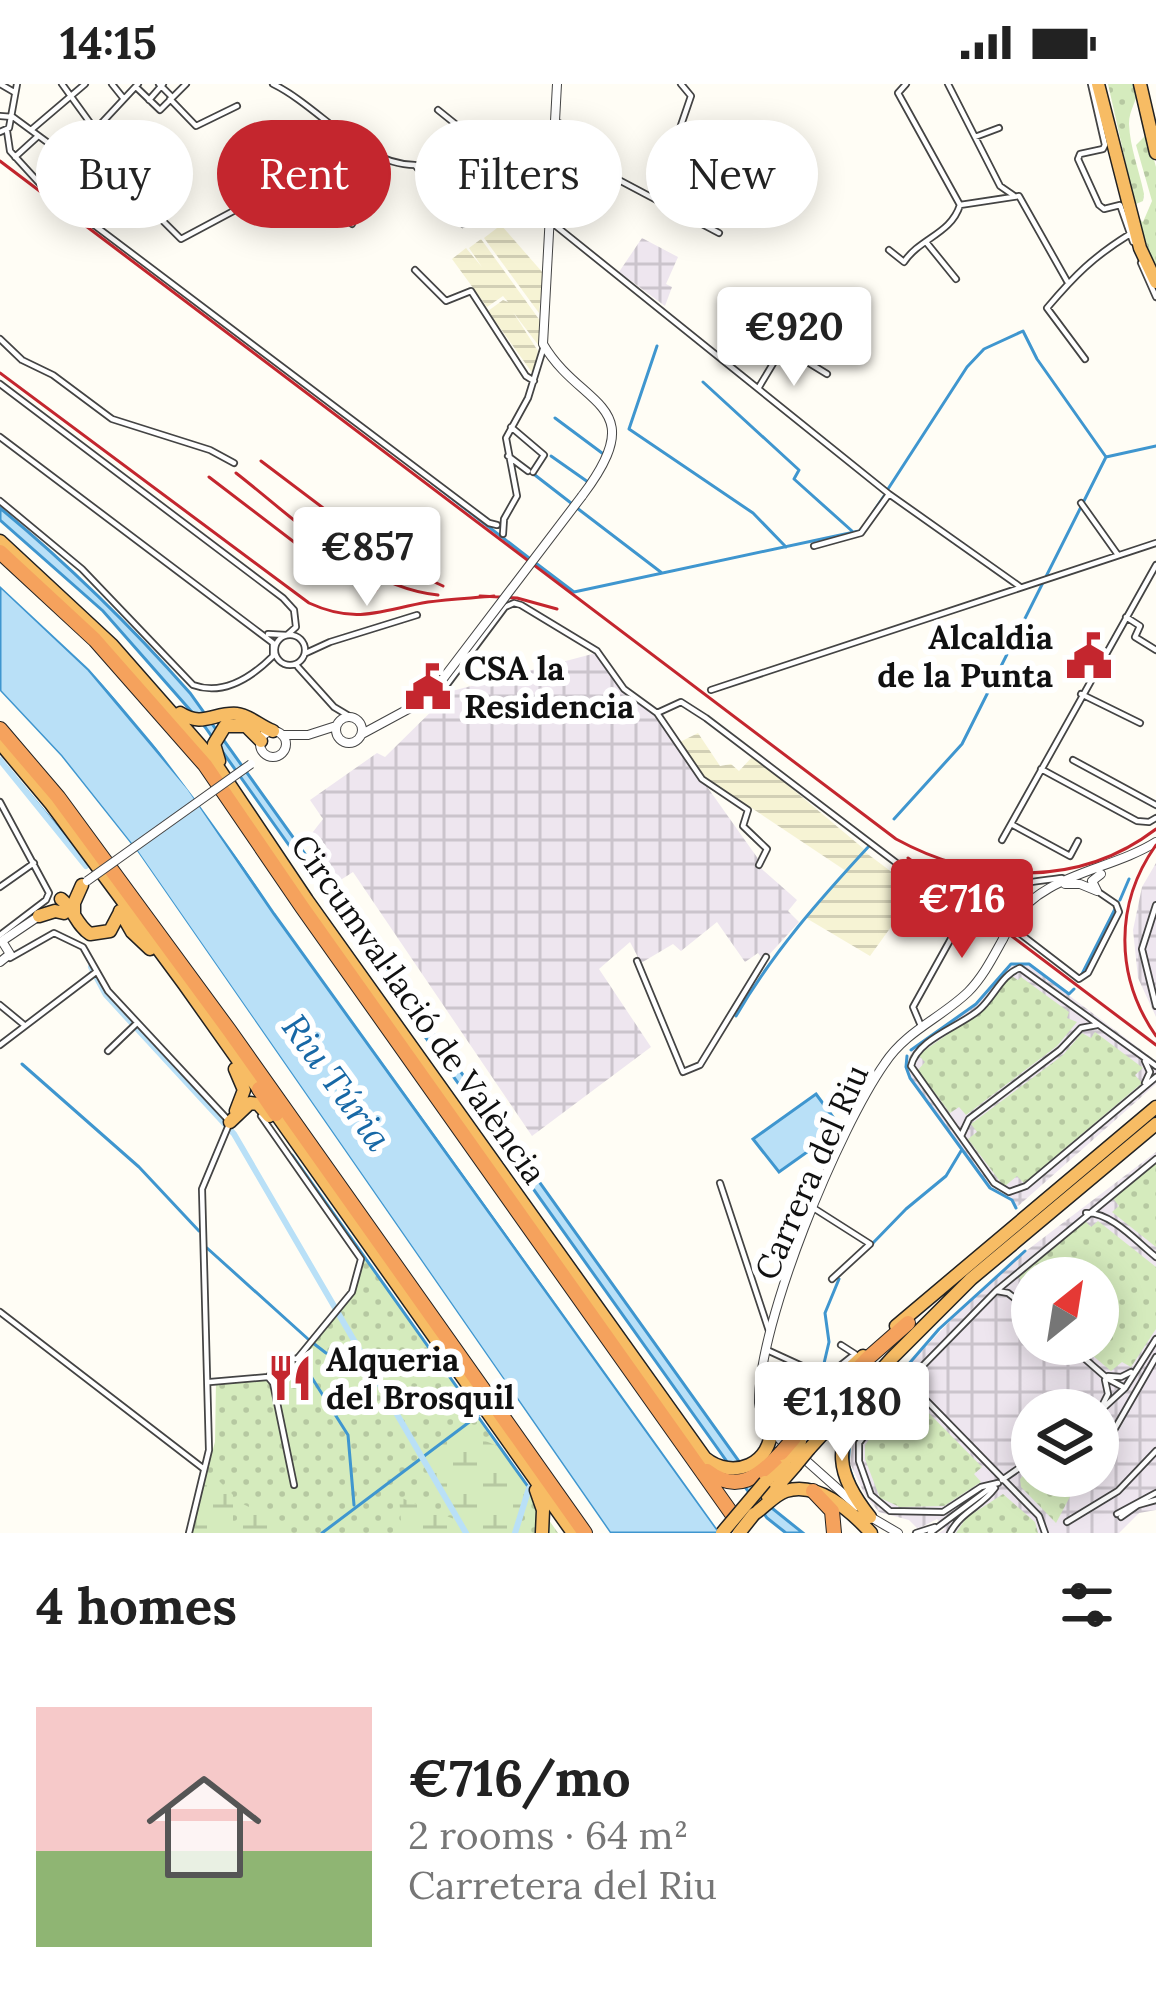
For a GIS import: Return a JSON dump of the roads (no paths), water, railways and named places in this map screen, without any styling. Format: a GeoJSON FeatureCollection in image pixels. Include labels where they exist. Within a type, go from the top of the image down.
{"type":"FeatureCollection","features":[{"type":"Feature","properties":{"kind":"highway"},"geometry":{"type":"LineString","coordinates":[[1098,84],[1156,280]]}},
{"type":"Feature","properties":{"kind":"highway"},"geometry":{"type":"LineString","coordinates":[[1140,84],[1156,153]]}},
{"type":"Feature","properties":{"kind":"highway","name":"Circumval·lació de València"},"geometry":{"type":"LineString","coordinates":[[0,541],[82,615],[181,719],[240,796],[308,900],[702,1454],[731,1476]]}},
{"type":"Feature","properties":{"kind":"highway","name":"Circumval·lació de València"},"geometry":{"type":"LineString","coordinates":[[0,552],[95,640],[205,765],[737,1524]]}},
{"type":"Feature","properties":{"kind":"highway"},"geometry":{"type":"LineString","coordinates":[[137,671],[190,720],[240,724],[261,744]]}},
{"type":"Feature","properties":{"kind":"highway"},"geometry":{"type":"LineString","coordinates":[[240,796],[217,758],[217,724],[232,713],[277,733]]}},
{"type":"Feature","properties":{"kind":"highway"},"geometry":{"type":"LineString","coordinates":[[0,729],[58,797],[585,1533]]}},
{"type":"Feature","properties":{"kind":"highway"},"geometry":{"type":"LineString","coordinates":[[0,743],[51,804],[276,1114],[573,1533]]}},
{"type":"Feature","properties":{"kind":"highway"},"geometry":{"type":"LineString","coordinates":[[39,916],[66,909],[84,883]]}},
{"type":"Feature","properties":{"kind":"highway"},"geometry":{"type":"LineString","coordinates":[[108,884],[132,932],[413,1308]]}},
{"type":"Feature","properties":{"kind":"highway"},"geometry":{"type":"LineString","coordinates":[[66,909],[80,927],[100,935],[117,923],[120,911]]}},
{"type":"Feature","properties":{"kind":"highway"},"geometry":{"type":"LineString","coordinates":[[66,909],[75,932],[87,941],[131,938],[144,943]]}},
{"type":"Feature","properties":{"kind":"highway"},"geometry":{"type":"LineString","coordinates":[[207,1002],[276,1114]]}},
{"type":"Feature","properties":{"kind":"highway"},"geometry":{"type":"LineString","coordinates":[[218,1043],[244,1086],[228,1125]]}},
{"type":"Feature","properties":{"kind":"highway"},"geometry":{"type":"LineString","coordinates":[[426,1066],[505,1192]]}},
{"type":"Feature","properties":{"kind":"highway"},"geometry":{"type":"LineString","coordinates":[[228,1125],[244,1106],[258,1104],[308,1167]]}},
{"type":"Feature","properties":{"kind":"highway"},"geometry":{"type":"LineString","coordinates":[[779,1392],[796,1400],[821,1389],[1156,1107]]}},
{"type":"Feature","properties":{"kind":"highway"},"geometry":{"type":"LineString","coordinates":[[722,1533],[795,1452],[867,1359],[912,1328],[1156,1124]]}},
{"type":"Feature","properties":{"kind":"highway"},"geometry":{"type":"LineString","coordinates":[[870,1516],[845,1480],[844,1435],[864,1398],[936,1295]]}},
{"type":"Feature","properties":{"kind":"highway"},"geometry":{"type":"LineString","coordinates":[[650,1396],[705,1469],[719,1480],[731,1476],[813,1491],[874,1533]]}},
{"type":"Feature","properties":{"kind":"highway"},"geometry":{"type":"LineString","coordinates":[[737,1524],[754,1514],[763,1483],[768,1420]]}},
{"type":"Feature","properties":{"kind":"highway"},"geometry":{"type":"LineString","coordinates":[[521,1463],[543,1510],[542,1533]]}},
{"type":"Feature","properties":{"kind":"highway"},"geometry":{"type":"LineString","coordinates":[[813,1491],[832,1510],[834,1533]]}},
{"type":"Feature","properties":{"kind":"street"},"geometry":{"type":"LineString","coordinates":[[0,84],[16,88],[3,132],[10,151],[41,185],[489,523],[497,524]]}},
{"type":"Feature","properties":{"kind":"street"},"geometry":{"type":"LineString","coordinates":[[62,84],[86,120]]}},
{"type":"Feature","properties":{"kind":"street"},"geometry":{"type":"LineString","coordinates":[[32,130],[85,84]]}},
{"type":"Feature","properties":{"kind":"street"},"geometry":{"type":"LineString","coordinates":[[112,84],[124,99]]}},
{"type":"Feature","properties":{"kind":"street"},"geometry":{"type":"LineString","coordinates":[[105,120],[137,86],[160,110],[186,84]]}},
{"type":"Feature","properties":{"kind":"street"},"geometry":{"type":"LineString","coordinates":[[273,84],[321,120]]}},
{"type":"Feature","properties":{"kind":"street"},"geometry":{"type":"LineString","coordinates":[[556,84],[556,120]]}},
{"type":"Feature","properties":{"kind":"street"},"geometry":{"type":"LineString","coordinates":[[681,84],[691,96],[683,120]]}},
{"type":"Feature","properties":{"kind":"street"},"geometry":{"type":"LineString","coordinates":[[906,84],[898,93],[960,205]]}},
{"type":"Feature","properties":{"kind":"street"},"geometry":{"type":"LineString","coordinates":[[948,84],[1000,186],[1019,196],[1067,281]]}},
{"type":"Feature","properties":{"kind":"street"},"geometry":{"type":"LineString","coordinates":[[1098,84],[1104,147],[1080,154],[1078,159],[1099,206],[1120,205],[1156,297]]}},
{"type":"Feature","properties":{"kind":"street"},"geometry":{"type":"LineString","coordinates":[[149,100],[161,85],[196,127],[237,106]]}},
{"type":"Feature","properties":{"kind":"street"},"geometry":{"type":"LineString","coordinates":[[438,110],[450,120]]}},
{"type":"Feature","properties":{"kind":"street"},"geometry":{"type":"LineString","coordinates":[[0,116],[36,133]]}},
{"type":"Feature","properties":{"kind":"street"},"geometry":{"type":"LineString","coordinates":[[975,137],[1000,128]]}},
{"type":"Feature","properties":{"kind":"street"},"geometry":{"type":"LineString","coordinates":[[15,157],[36,138]]}},
{"type":"Feature","properties":{"kind":"street"},"geometry":{"type":"LineString","coordinates":[[622,182],[719,233]]}},
{"type":"Feature","properties":{"kind":"street"},"geometry":{"type":"LineString","coordinates":[[960,205],[1019,196]]}},
{"type":"Feature","properties":{"kind":"street"},"geometry":{"type":"LineString","coordinates":[[889,250],[904,262],[953,222],[960,205]]}},
{"type":"Feature","properties":{"kind":"street"},"geometry":{"type":"LineString","coordinates":[[167,228],[181,239],[217,220]]}},
{"type":"Feature","properties":{"kind":"street"},"geometry":{"type":"LineString","coordinates":[[503,533],[504,518],[517,496],[506,438],[534,382],[544,346],[551,228]]}},
{"type":"Feature","properties":{"kind":"street"},"geometry":{"type":"LineString","coordinates":[[560,228],[889,494],[1018,586]]}},
{"type":"Feature","properties":{"kind":"street"},"geometry":{"type":"LineString","coordinates":[[1075,363],[1083,356],[1047,308],[1099,251],[1130,234]]}},
{"type":"Feature","properties":{"kind":"street"},"geometry":{"type":"LineString","coordinates":[[926,242],[956,279]]}},
{"type":"Feature","properties":{"kind":"street"},"geometry":{"type":"LineString","coordinates":[[415,270],[446,301],[471,291],[534,382]]}},
{"type":"Feature","properties":{"kind":"street"},"geometry":{"type":"LineString","coordinates":[[0,339],[22,360],[53,375],[112,419],[210,450],[234,463]]}},
{"type":"Feature","properties":{"kind":"street"},"geometry":{"type":"LineString","coordinates":[[84,883],[251,764],[322,736],[352,743],[432,692],[608,459],[612,430],[597,400],[544,346]]}},
{"type":"Feature","properties":{"kind":"street"},"geometry":{"type":"LineString","coordinates":[[759,387],[779,348],[827,374]]}},
{"type":"Feature","properties":{"kind":"street"},"geometry":{"type":"LineString","coordinates":[[0,384],[283,598],[296,617],[296,627],[279,640],[263,665],[222,688],[193,685],[98,585],[2,500]]}},
{"type":"Feature","properties":{"kind":"street"},"geometry":{"type":"LineString","coordinates":[[508,456],[530,471],[544,455],[511,427]]}},
{"type":"Feature","properties":{"kind":"street"},"geometry":{"type":"LineString","coordinates":[[0,437],[272,640],[277,658],[310,677]]}},
{"type":"Feature","properties":{"kind":"street"},"geometry":{"type":"LineString","coordinates":[[814,546],[861,532],[889,494]]}},
{"type":"Feature","properties":{"kind":"street"},"geometry":{"type":"LineString","coordinates":[[1083,504],[1118,554]]}},
{"type":"Feature","properties":{"kind":"street"},"geometry":{"type":"LineString","coordinates":[[711,690],[1156,543]]}},
{"type":"Feature","properties":{"kind":"street"},"geometry":{"type":"LineString","coordinates":[[1002,841],[1156,565]]}},
{"type":"Feature","properties":{"kind":"street"},"geometry":{"type":"LineString","coordinates":[[432,692],[440,694],[501,611],[514,603],[592,648],[622,687],[657,713],[702,778],[748,809],[743,826],[767,849],[759,865]]}},
{"type":"Feature","properties":{"kind":"street"},"geometry":{"type":"LineString","coordinates":[[263,665],[289,666],[330,642],[417,615]]}},
{"type":"Feature","properties":{"kind":"street"},"geometry":{"type":"LineString","coordinates":[[1126,617],[1140,626],[1135,637],[1156,650]]}},
{"type":"Feature","properties":{"kind":"street"},"geometry":{"type":"LineString","coordinates":[[257,629],[303,641],[330,642]]}},
{"type":"Feature","properties":{"kind":"street"},"geometry":{"type":"LineString","coordinates":[[303,641],[310,677],[330,703],[339,738]]}},
{"type":"Feature","properties":{"kind":"street"},"geometry":{"type":"LineString","coordinates":[[1082,694],[1140,723]]}},
{"type":"Feature","properties":{"kind":"street"},"geometry":{"type":"LineString","coordinates":[[657,713],[681,702],[706,718],[962,914],[913,1007],[921,1026]]}},
{"type":"Feature","properties":{"kind":"street"},"geometry":{"type":"LineString","coordinates":[[330,703],[354,718],[372,722],[402,712]]}},
{"type":"Feature","properties":{"kind":"street"},"geometry":{"type":"LineString","coordinates":[[251,764],[261,744],[277,733],[308,735],[354,718]]}},
{"type":"Feature","properties":{"kind":"street"},"geometry":{"type":"LineString","coordinates":[[354,718],[362,734]]}},
{"type":"Feature","properties":{"kind":"street"},"geometry":{"type":"LineString","coordinates":[[277,733],[286,748]]}},
{"type":"Feature","properties":{"kind":"street"},"geometry":{"type":"LineString","coordinates":[[261,744],[269,756]]}},
{"type":"Feature","properties":{"kind":"street"},"geometry":{"type":"LineString","coordinates":[[1072,760],[1156,805]]}},
{"type":"Feature","properties":{"kind":"street"},"geometry":{"type":"LineString","coordinates":[[1041,770],[1137,821],[1149,823],[1156,818]]}},
{"type":"Feature","properties":{"kind":"street"},"geometry":{"type":"LineString","coordinates":[[1,808],[49,895],[4,947],[24,949],[46,935],[61,935],[83,947],[94,973],[135,1024],[228,1125]]}},
{"type":"Feature","properties":{"kind":"street"},"geometry":{"type":"LineString","coordinates":[[1011,824],[1070,856],[1078,842]]}},
{"type":"Feature","properties":{"kind":"street","name":"Carrera del Riu"},"geometry":{"type":"LineString","coordinates":[[768,1420],[760,1398],[762,1370],[787,1275],[874,1080],[900,1043],[967,993],[1013,920],[1041,892],[1154,843]]}},
{"type":"Feature","properties":{"kind":"street"},"geometry":{"type":"LineString","coordinates":[[1080,876],[1017,885],[982,897],[979,904],[1082,979],[1119,911],[1092,885],[1094,878],[1131,856]]}},
{"type":"Feature","properties":{"kind":"street"},"geometry":{"type":"LineString","coordinates":[[0,887],[34,863]]}},
{"type":"Feature","properties":{"kind":"street"},"geometry":{"type":"LineString","coordinates":[[1041,892],[1073,883],[1097,891]]}},
{"type":"Feature","properties":{"kind":"street"},"geometry":{"type":"LineString","coordinates":[[1013,920],[1027,893],[1017,885]]}},
{"type":"Feature","properties":{"kind":"street"},"geometry":{"type":"LineString","coordinates":[[1156,905],[1142,949],[1156,1006]]}},
{"type":"Feature","properties":{"kind":"street"},"geometry":{"type":"LineString","coordinates":[[16,929],[39,916]]}},
{"type":"Feature","properties":{"kind":"street"},"geometry":{"type":"LineString","coordinates":[[637,961],[683,1072],[700,1065],[766,958]]}},
{"type":"Feature","properties":{"kind":"street"},"geometry":{"type":"LineString","coordinates":[[1156,1066],[1028,971],[1012,970],[981,1008],[912,1059],[914,1075],[997,1186],[1016,1191],[1156,1077]]}},
{"type":"Feature","properties":{"kind":"street"},"geometry":{"type":"LineString","coordinates":[[0,1045],[94,973]]}},
{"type":"Feature","properties":{"kind":"street"},"geometry":{"type":"LineString","coordinates":[[0,1005],[25,1026]]}},
{"type":"Feature","properties":{"kind":"street"},"geometry":{"type":"LineString","coordinates":[[108,1051],[135,1024]]}},
{"type":"Feature","properties":{"kind":"street"},"geometry":{"type":"LineString","coordinates":[[962,1140],[969,1119],[1066,1046],[1084,1026],[1102,1027]]}},
{"type":"Feature","properties":{"kind":"street"},"geometry":{"type":"LineString","coordinates":[[1136,1053],[1149,1069],[1141,1088]]}},
{"type":"Feature","properties":{"kind":"street"},"geometry":{"type":"LineString","coordinates":[[189,1533],[209,1450],[202,1190],[228,1125],[248,1108],[256,1109],[361,1259],[353,1289],[297,1359],[288,1358],[268,1376],[210,1382]]}},
{"type":"Feature","properties":{"kind":"street"},"geometry":{"type":"LineString","coordinates":[[1034,1257],[1156,1159]]}},
{"type":"Feature","properties":{"kind":"street"},"geometry":{"type":"LineString","coordinates":[[720,1183],[771,1336]]}},
{"type":"Feature","properties":{"kind":"street"},"geometry":{"type":"LineString","coordinates":[[1107,1197],[1108,1219]]}},
{"type":"Feature","properties":{"kind":"street"},"geometry":{"type":"LineString","coordinates":[[815,1209],[870,1244],[832,1279]]}},
{"type":"Feature","properties":{"kind":"street"},"geometry":{"type":"LineString","coordinates":[[1086,1213],[1108,1219],[1156,1257]]}},
{"type":"Feature","properties":{"kind":"street"},"geometry":{"type":"LineString","coordinates":[[1001,1481],[981,1487],[943,1512],[896,1513],[881,1507],[869,1490],[858,1447],[866,1429],[898,1391],[1011,1277]]}},
{"type":"Feature","properties":{"kind":"street"},"geometry":{"type":"LineString","coordinates":[[996,1292],[1011,1296]]}},
{"type":"Feature","properties":{"kind":"street"},"geometry":{"type":"LineString","coordinates":[[0,1312],[204,1469]]}},
{"type":"Feature","properties":{"kind":"street"},"geometry":{"type":"LineString","coordinates":[[1119,1394],[1156,1339]]}},
{"type":"Feature","properties":{"kind":"street"},"geometry":{"type":"LineString","coordinates":[[767,1350],[826,1377],[855,1354],[842,1345]]}},
{"type":"Feature","properties":{"kind":"street"},"geometry":{"type":"LineString","coordinates":[[1119,1421],[1156,1357]]}},
{"type":"Feature","properties":{"kind":"street"},"geometry":{"type":"LineString","coordinates":[[1091,1365],[1125,1388]]}},
{"type":"Feature","properties":{"kind":"street"},"geometry":{"type":"LineString","coordinates":[[762,1370],[766,1384],[788,1402],[781,1431],[795,1452]]}},
{"type":"Feature","properties":{"kind":"street"},"geometry":{"type":"LineString","coordinates":[[1102,1375],[1117,1378],[1136,1370]]}},
{"type":"Feature","properties":{"kind":"street"},"geometry":{"type":"LineString","coordinates":[[916,1373],[920,1394],[1042,1520],[1045,1533]]}},
{"type":"Feature","properties":{"kind":"street"},"geometry":{"type":"LineString","coordinates":[[1102,1375],[1106,1389]]}},
{"type":"Feature","properties":{"kind":"street"},"geometry":{"type":"LineString","coordinates":[[268,1376],[294,1485]]}},
{"type":"Feature","properties":{"kind":"street"},"geometry":{"type":"LineString","coordinates":[[898,1391],[920,1394]]}},
{"type":"Feature","properties":{"kind":"street"},"geometry":{"type":"LineString","coordinates":[[760,1398],[779,1392]]}},
{"type":"Feature","properties":{"kind":"street"},"geometry":{"type":"LineString","coordinates":[[783,1414],[768,1420],[782,1442],[857,1506],[899,1533]]}},
{"type":"Feature","properties":{"kind":"street"},"geometry":{"type":"LineString","coordinates":[[1067,1522],[1118,1490],[1156,1451]]}},
{"type":"Feature","properties":{"kind":"street"},"geometry":{"type":"LineString","coordinates":[[1144,1466],[1156,1460]]}},
{"type":"Feature","properties":{"kind":"street"},"geometry":{"type":"LineString","coordinates":[[916,1533],[932,1530],[1011,1474]]}},
{"type":"Feature","properties":{"kind":"street"},"geometry":{"type":"LineString","coordinates":[[950,1533],[959,1518],[988,1498],[1001,1481]]}},
{"type":"Feature","properties":{"kind":"street"},"geometry":{"type":"LineString","coordinates":[[1119,1515],[1156,1497]]}},
{"type":"Feature","properties":{"kind":"street"},"geometry":{"type":"LineString","coordinates":[[857,1506],[874,1533]]}},
{"type":"Feature","properties":{"kind":"street"},"geometry":{"type":"LineString","coordinates":[[889,1533],[899,1533]]}},
{"type":"Feature","properties":{"kind":"water"},"geometry":{"type":"Polygon","coordinates":[[[0,508],[99,597],[190,693],[773,1509],[803,1533],[786,1533],[767,1518],[205,727],[103,611],[0,520],[0,508]]]}},
{"type":"Feature","properties":{"kind":"water","name":"Riu Túria"},"geometry":{"type":"Polygon","coordinates":[[[0,586],[89,670],[188,788],[720,1533],[610,1533],[137,852],[61,756],[0,691],[0,586]]]}},
{"type":"Feature","properties":{"kind":"water"},"geometry":{"type":"Polygon","coordinates":[[[816,1094],[841,1128],[779,1172],[753,1139],[816,1094]]]}},
{"type":"Feature","properties":{"kind":"waterway"},"geometry":{"type":"LineString","coordinates":[[888,489],[967,367],[984,349],[1023,331],[1037,359],[1106,457],[1156,446]]}},
{"type":"Feature","properties":{"kind":"waterway"},"geometry":{"type":"LineString","coordinates":[[657,346],[629,429],[753,513],[786,547]]}},
{"type":"Feature","properties":{"kind":"waterway"},"geometry":{"type":"LineString","coordinates":[[703,382],[799,470],[794,479],[852,531]]}},
{"type":"Feature","properties":{"kind":"waterway"},"geometry":{"type":"LineString","coordinates":[[555,418],[602,453]]}},
{"type":"Feature","properties":{"kind":"waterway"},"geometry":{"type":"LineString","coordinates":[[551,456],[588,482]]}},
{"type":"Feature","properties":{"kind":"waterway"},"geometry":{"type":"LineString","coordinates":[[894,819],[962,744],[1106,457]]}},
{"type":"Feature","properties":{"kind":"waterway"},"geometry":{"type":"LineString","coordinates":[[531,472],[571,503]]}},
{"type":"Feature","properties":{"kind":"waterway"},"geometry":{"type":"LineString","coordinates":[[432,483],[529,558]]}},
{"type":"Feature","properties":{"kind":"waterway"},"geometry":{"type":"LineString","coordinates":[[872,514],[884,496]]}},
{"type":"Feature","properties":{"kind":"waterway"},"geometry":{"type":"LineString","coordinates":[[577,508],[662,573]]}},
{"type":"Feature","properties":{"kind":"waterway"},"geometry":{"type":"LineString","coordinates":[[537,564],[574,592],[859,531]]}},
{"type":"Feature","properties":{"kind":"waterway"},"geometry":{"type":"LineString","coordinates":[[0,759],[74,847]]}},
{"type":"Feature","properties":{"kind":"waterway"},"geometry":{"type":"LineString","coordinates":[[0,760],[86,866]]}},
{"type":"Feature","properties":{"kind":"waterway"},"geometry":{"type":"LineString","coordinates":[[736,1016],[798,927],[870,845]]}},
{"type":"Feature","properties":{"kind":"waterway"},"geometry":{"type":"LineString","coordinates":[[1120,900],[1129,879]]}},
{"type":"Feature","properties":{"kind":"waterway"},"geometry":{"type":"LineString","coordinates":[[1082,974],[1115,909]]}},
{"type":"Feature","properties":{"kind":"waterway"},"geometry":{"type":"LineString","coordinates":[[911,1050],[976,1004],[1011,964],[1029,964],[1069,994],[1074,989]]}},
{"type":"Feature","properties":{"kind":"waterway"},"geometry":{"type":"LineString","coordinates":[[91,967],[106,995],[234,1134],[466,1533]]}},
{"type":"Feature","properties":{"kind":"waterway"},"geometry":{"type":"LineString","coordinates":[[907,1056],[910,1078],[990,1188],[1012,1200],[1016,1208]]}},
{"type":"Feature","properties":{"kind":"waterway"},"geometry":{"type":"LineString","coordinates":[[22,1064],[139,1167],[199,1231]]}},
{"type":"Feature","properties":{"kind":"waterway"},"geometry":{"type":"LineString","coordinates":[[872,1244],[946,1176],[961,1151]]}},
{"type":"Feature","properties":{"kind":"waterway"},"geometry":{"type":"LineString","coordinates":[[292,1155],[476,1414]]}},
{"type":"Feature","properties":{"kind":"waterway"},"geometry":{"type":"LineString","coordinates":[[207,1248],[308,1339]]}},
{"type":"Feature","properties":{"kind":"waterway"},"geometry":{"type":"LineString","coordinates":[[855,1426],[939,1329],[1025,1251]]}},
{"type":"Feature","properties":{"kind":"waterway"},"geometry":{"type":"LineString","coordinates":[[822,1372],[829,1342],[825,1313],[839,1279]]}},
{"type":"Feature","properties":{"kind":"waterway"},"geometry":{"type":"LineString","coordinates":[[313,1343],[326,1353],[366,1360]]}},
{"type":"Feature","properties":{"kind":"waterway"},"geometry":{"type":"LineString","coordinates":[[300,1359],[348,1435],[354,1505]]}},
{"type":"Feature","properties":{"kind":"waterway"},"geometry":{"type":"LineString","coordinates":[[322,1533],[480,1414]]}},
{"type":"Feature","properties":{"kind":"waterway"},"geometry":{"type":"LineString","coordinates":[[479,1418],[529,1488]]}},
{"type":"Feature","properties":{"kind":"waterway"},"geometry":{"type":"LineString","coordinates":[[850,1441],[848,1464],[855,1484]]}},
{"type":"Feature","properties":{"kind":"waterway"},"geometry":{"type":"LineString","coordinates":[[515,1533],[529,1488]]}},
{"type":"Feature","properties":{"kind":"railway"},"geometry":{"type":"LineString","coordinates":[[0,161],[896,839],[960,865],[1028,873],[1094,862],[1156,829]]}},
{"type":"Feature","properties":{"kind":"railway"},"geometry":{"type":"LineString","coordinates":[[0,373],[309,603],[355,614],[494,596]]}},
{"type":"Feature","properties":{"kind":"railway"},"geometry":{"type":"LineString","coordinates":[[261,461],[400,566],[443,586]]}},
{"type":"Feature","properties":{"kind":"railway"},"geometry":{"type":"LineString","coordinates":[[236,473],[356,565],[410,590],[438,595]]}},
{"type":"Feature","properties":{"kind":"railway"},"geometry":{"type":"LineString","coordinates":[[209,477],[328,568],[376,590]]}},
{"type":"Feature","properties":{"kind":"railway"},"geometry":{"type":"LineString","coordinates":[[480,596],[517,598],[557,609]]}},
{"type":"Feature","properties":{"kind":"railway"},"geometry":{"type":"LineString","coordinates":[[1156,845],[1133,891],[1125,940],[1133,990],[1156,1036]]}},
{"type":"Feature","properties":{"kind":"railway"},"geometry":{"type":"LineString","coordinates":[[908,858],[1156,1045]]}},
{"type":"Feature","properties":{"kind":"place","name":"Alcaldia de la Punta"},"geometry":{"type":"Point","coordinates":[1089,656]}},
{"type":"Feature","properties":{"kind":"place","name":"CSA la Residencia"},"geometry":{"type":"Point","coordinates":[428,687]}},
{"type":"Feature","properties":{"kind":"place","name":"Alqueria del Brosquil"},"geometry":{"type":"Point","coordinates":[290,1378]}}]}
